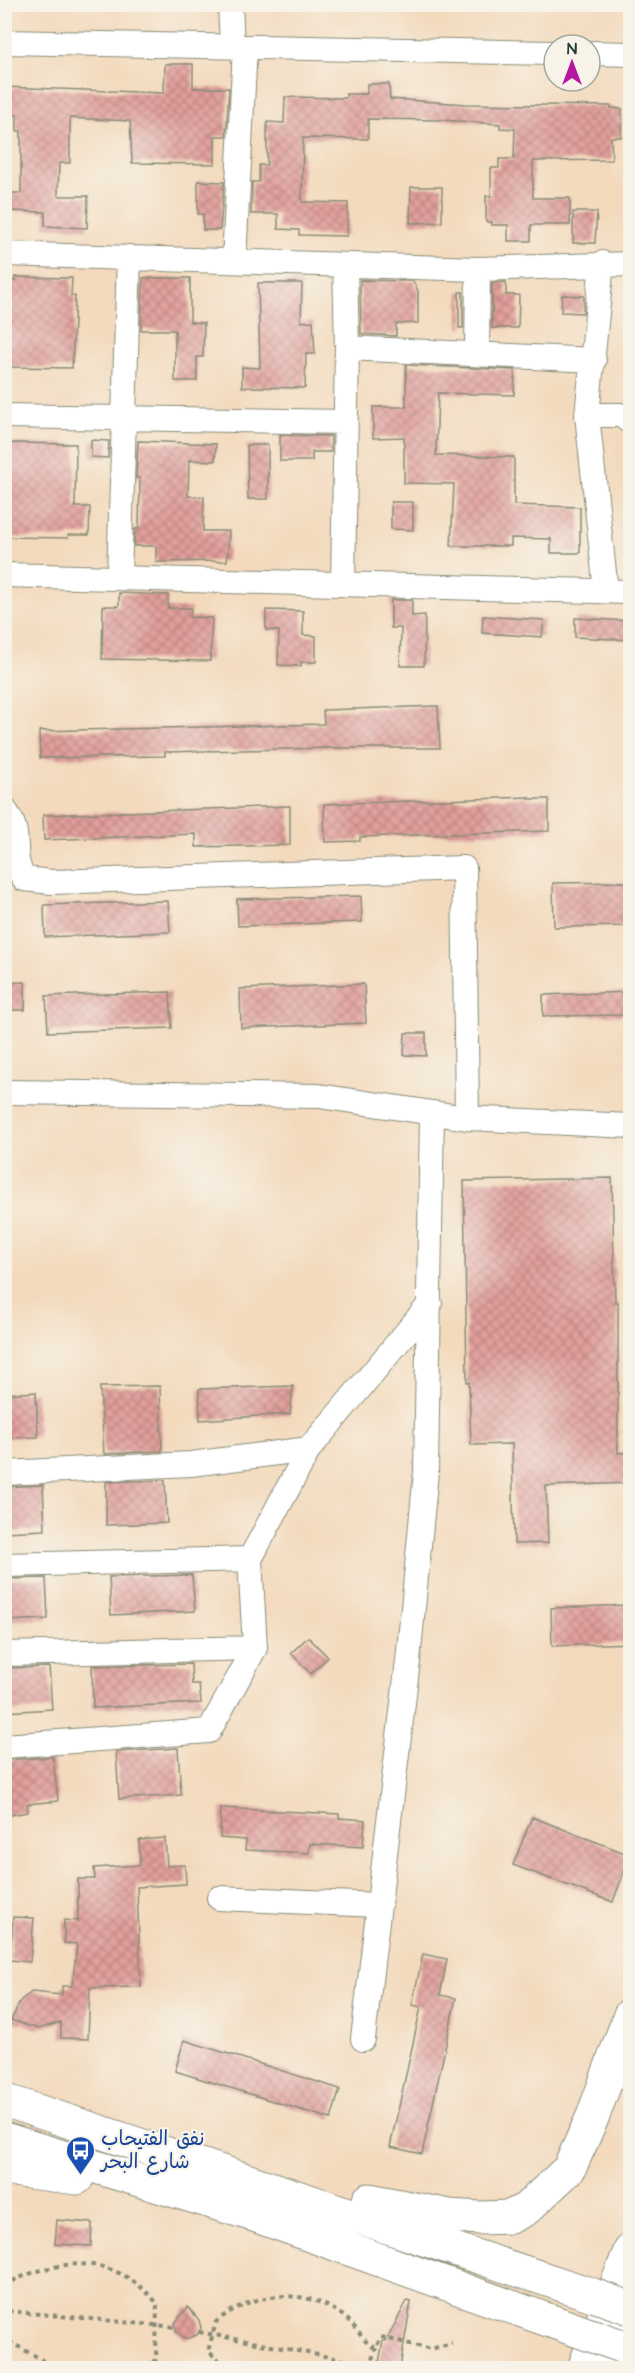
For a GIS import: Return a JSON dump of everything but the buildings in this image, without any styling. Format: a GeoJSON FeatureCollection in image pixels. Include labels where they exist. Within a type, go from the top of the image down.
{"type":"FeatureCollection","features":[{"type":"Feature","properties":{"kind":"main road"},"geometry":{"type":"LineString","coordinates":[[235,2175],[449,2216],[510,2217],[526,2209],[569,2169],[593,2116],[630,2015]]}},
{"type":"Feature","properties":{"kind":"main road"},"geometry":{"type":"LineString","coordinates":[[4,2100],[630,2308]]}},
{"type":"Feature","properties":{"kind":"main road"},"geometry":{"type":"LineString","coordinates":[[4,2139],[275,2223],[630,2349]]}},
{"type":"Feature","properties":{"kind":"main road"},"geometry":{"type":"LineString","coordinates":[[4,2169],[158,2188]]}},
{"type":"Feature","properties":{"kind":"main road"},"geometry":{"type":"LineString","coordinates":[[584,2368],[630,2251]]}},
{"type":"Feature","properties":{"kind":"main road"},"geometry":{"type":"LineString","coordinates":[[617,2368],[630,2334]]}},
{"type":"Feature","properties":{"kind":"street"},"geometry":{"type":"LineString","coordinates":[[230,4],[238,47],[234,260]]}},
{"type":"Feature","properties":{"kind":"street"},"geometry":{"type":"LineString","coordinates":[[4,42],[542,53]]}},
{"type":"Feature","properties":{"kind":"street"},"geometry":{"type":"LineString","coordinates":[[602,53],[630,54]]}},
{"type":"Feature","properties":{"kind":"street"},"geometry":{"type":"LineString","coordinates":[[4,254],[478,269],[602,263],[630,264]]}},
{"type":"Feature","properties":{"kind":"street"},"geometry":{"type":"LineString","coordinates":[[119,578],[129,257]]}},
{"type":"Feature","properties":{"kind":"street"},"geometry":{"type":"LineString","coordinates":[[602,263],[587,415],[606,591]]}},
{"type":"Feature","properties":{"kind":"street"},"geometry":{"type":"LineString","coordinates":[[343,583],[347,348],[345,265]]}},
{"type":"Feature","properties":{"kind":"street"},"geometry":{"type":"LineString","coordinates":[[477,354],[478,269]]}},
{"type":"Feature","properties":{"kind":"street"},"geometry":{"type":"LineString","coordinates":[[347,348],[594,360]]}},
{"type":"Feature","properties":{"kind":"street"},"geometry":{"type":"LineString","coordinates":[[587,415],[621,416],[630,422]]}},
{"type":"Feature","properties":{"kind":"street"},"geometry":{"type":"LineString","coordinates":[[4,416],[345,422]]}},
{"type":"Feature","properties":{"kind":"street"},"geometry":{"type":"LineString","coordinates":[[4,575],[630,592]]}},
{"type":"Feature","properties":{"kind":"street"},"geometry":{"type":"LineString","coordinates":[[4,809],[15,822],[16,866],[24,879],[52,882],[464,868],[467,1118]]}},
{"type":"Feature","properties":{"kind":"street"},"geometry":{"type":"LineString","coordinates":[[4,1092],[319,1096],[467,1118],[630,1126]]}},
{"type":"Feature","properties":{"kind":"street"},"geometry":{"type":"LineString","coordinates":[[363,2039],[408,1661],[426,1472],[432,1113]]}},
{"type":"Feature","properties":{"kind":"street"},"geometry":{"type":"LineString","coordinates":[[4,1746],[209,1731],[255,1648],[250,1559],[309,1449],[430,1304]]}},
{"type":"Feature","properties":{"kind":"street"},"geometry":{"type":"LineString","coordinates":[[4,1473],[191,1464],[309,1449]]}},
{"type":"Feature","properties":{"kind":"street"},"geometry":{"type":"LineString","coordinates":[[4,1565],[250,1559]]}},
{"type":"Feature","properties":{"kind":"street"},"geometry":{"type":"LineString","coordinates":[[4,1654],[255,1648]]}},
{"type":"Feature","properties":{"kind":"street"},"geometry":{"type":"LineString","coordinates":[[219,1898],[378,1905]]}},
{"type":"Feature","properties":{"kind":"path"},"geometry":{"type":"LineString","coordinates":[[4,2285],[40,2269],[71,2263],[98,2266],[124,2274],[147,2291],[158,2303],[156,2360],[140,2368]]}},
{"type":"Feature","properties":{"kind":"path"},"geometry":{"type":"LineString","coordinates":[[4,2294],[8,2311],[4,2319]]}},
{"type":"Feature","properties":{"kind":"path"},"geometry":{"type":"LineString","coordinates":[[227,2368],[208,2351],[216,2322],[243,2305],[291,2295],[312,2299],[338,2311],[353,2324],[370,2346],[376,2348]]}},
{"type":"Feature","properties":{"kind":"path"},"geometry":{"type":"LineString","coordinates":[[8,2311],[175,2327]]}},
{"type":"Feature","properties":{"kind":"path"},"geometry":{"type":"LineString","coordinates":[[199,2332],[369,2367],[381,2337],[431,2349],[452,2343]]}},
{"type":"Feature","properties":{"kind":"path"},"geometry":{"type":"LineString","coordinates":[[4,2334],[10,2342],[57,2368]]}},
{"type":"Feature","properties":{"kind":"place","name":"نفق الفتيحاب شارع البحر"},"geometry":{"type":"Point","coordinates":[80,2176]}}]}
